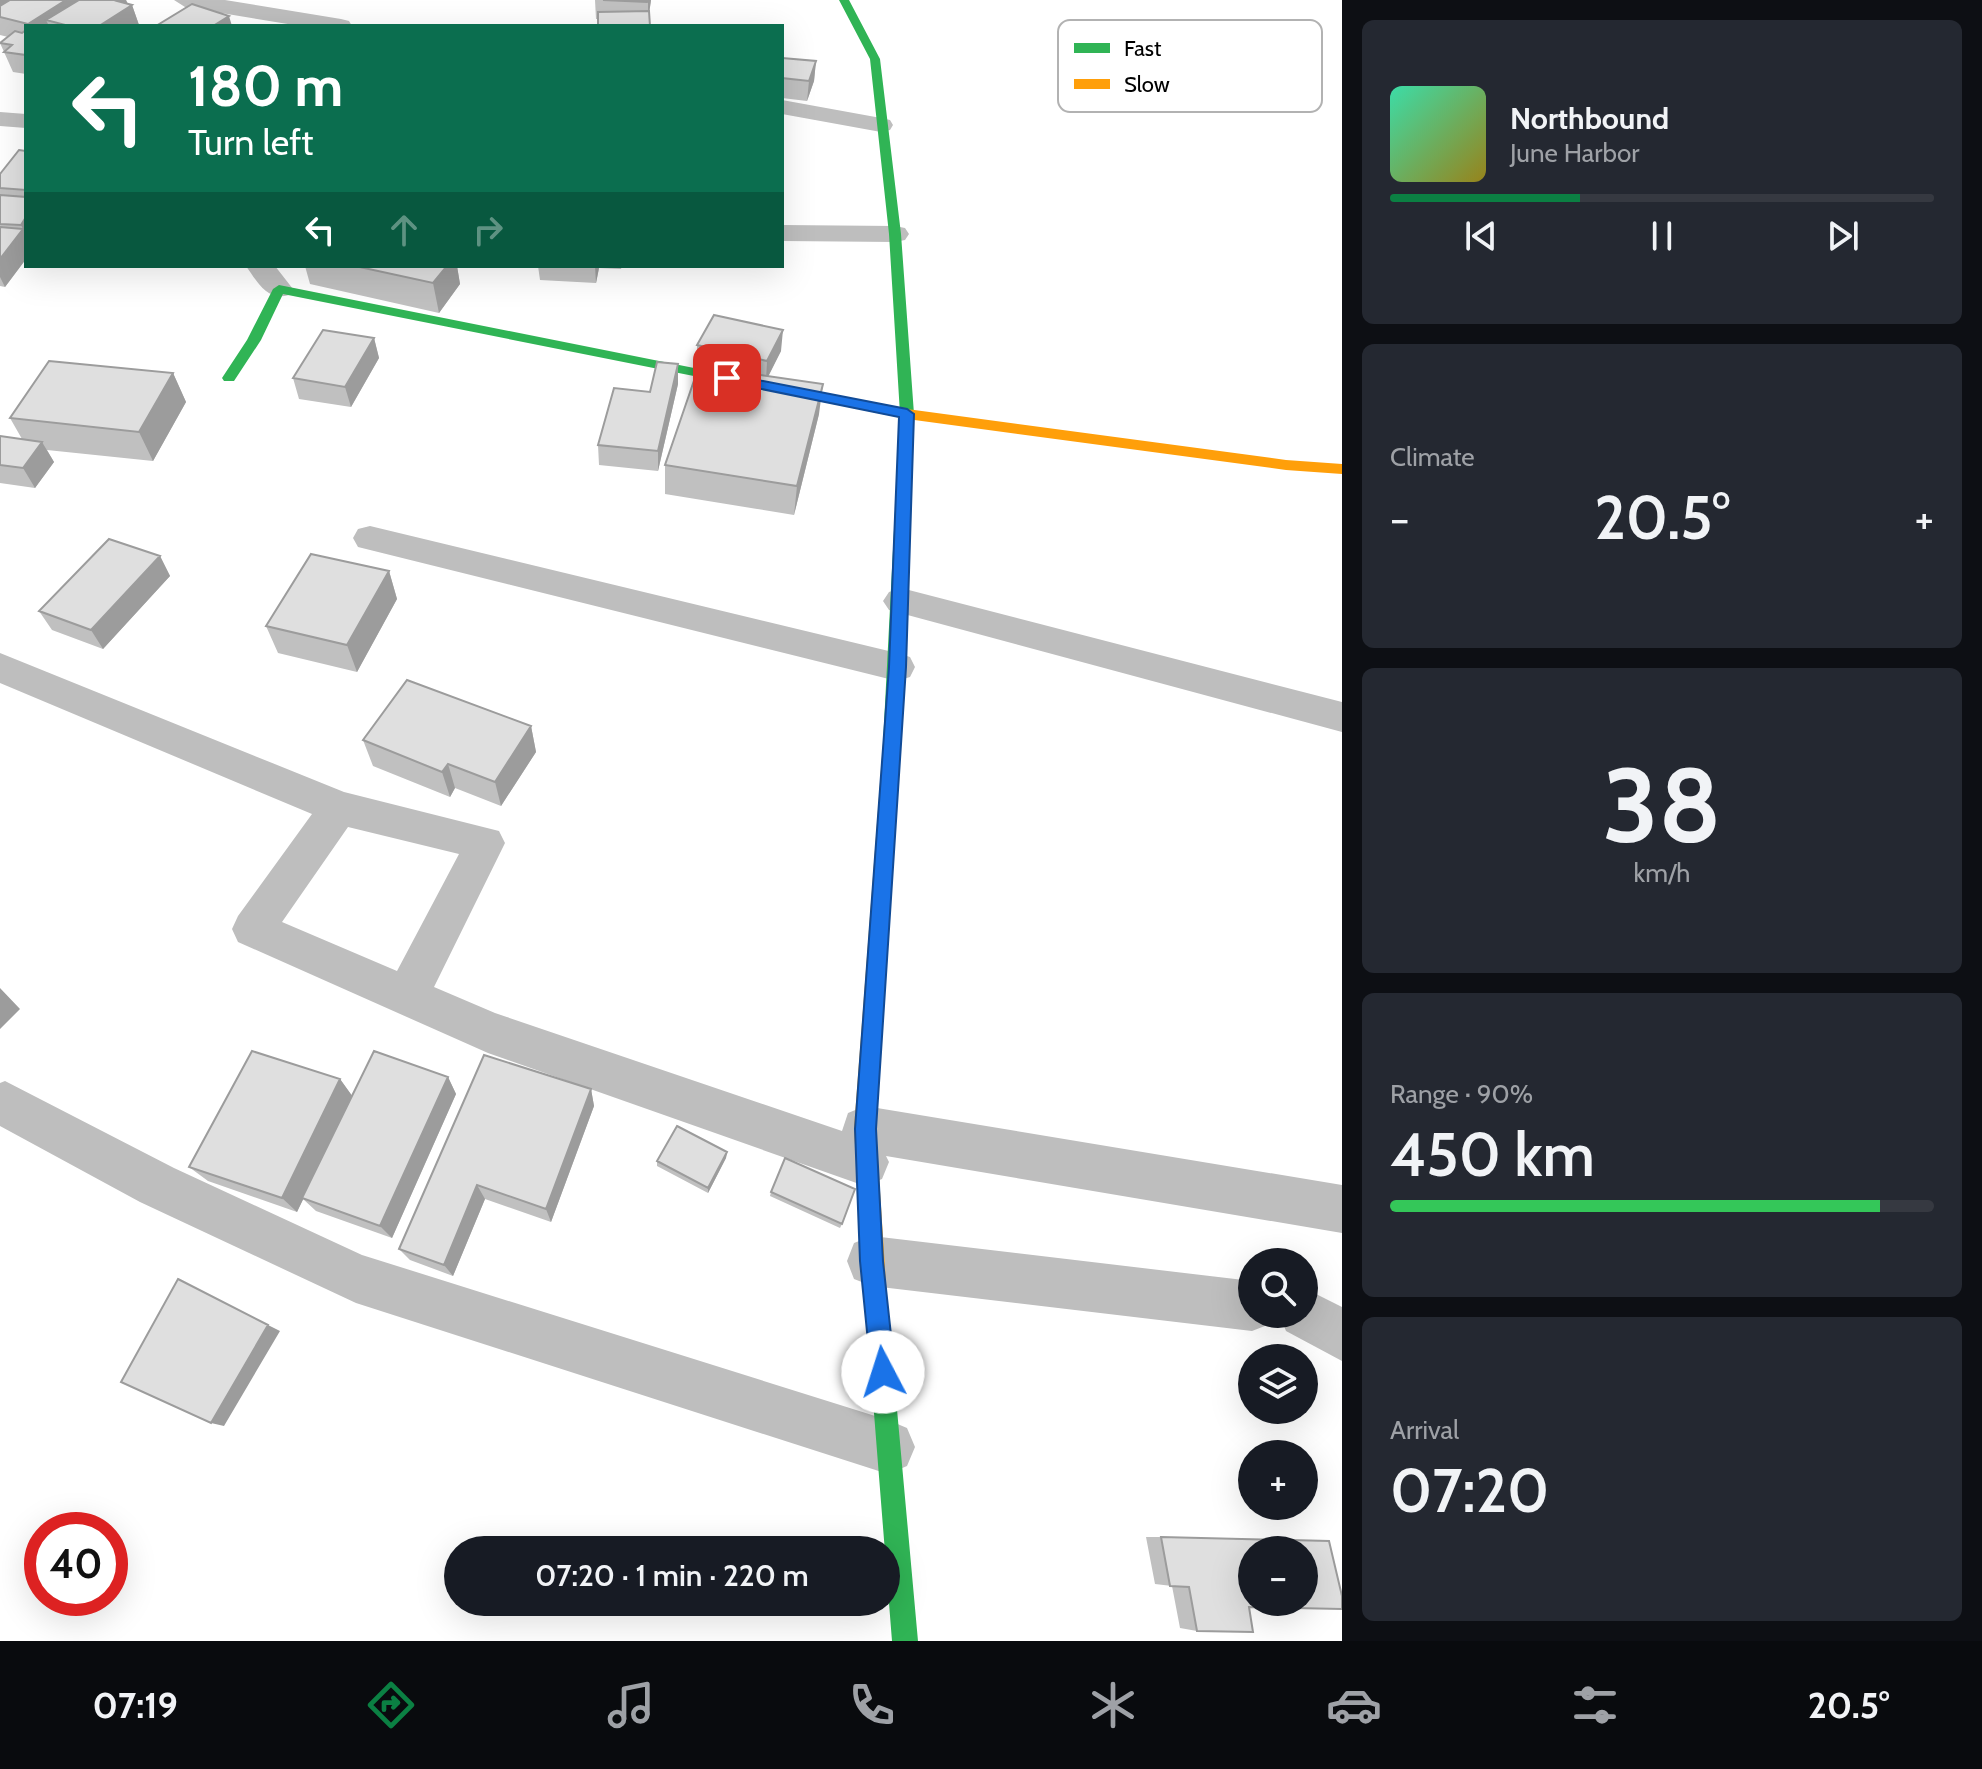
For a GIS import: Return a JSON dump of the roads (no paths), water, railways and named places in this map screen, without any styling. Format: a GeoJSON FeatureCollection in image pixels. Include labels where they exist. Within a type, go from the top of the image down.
{"type":"FeatureCollection","features":[{"type":"Feature","properties":{"kind":"street"},"geometry":{"type":"LineString","coordinates":[[185,0],[323,24]]}},
{"type":"Feature","properties":{"kind":"street"},"geometry":{"type":"LineString","coordinates":[[844,0],[875,59],[895,234],[907,414],[901,601],[865,1146],[905,1641]]}},
{"type":"Feature","properties":{"kind":"street"},"geometry":{"type":"LineString","coordinates":[[784,107],[881,125]]}},
{"type":"Feature","properties":{"kind":"street"},"geometry":{"type":"LineString","coordinates":[[0,119],[24,121]]}},
{"type":"Feature","properties":{"kind":"street"},"geometry":{"type":"LineString","coordinates":[[784,233],[895,234]]}},
{"type":"Feature","properties":{"kind":"street"},"geometry":{"type":"LineString","coordinates":[[262,268],[279,289],[907,414],[1286,465],[1342,469]]}},
{"type":"Feature","properties":{"kind":"street"},"geometry":{"type":"LineString","coordinates":[[229,378],[254,340],[279,289]]}},
{"type":"Feature","properties":{"kind":"street"},"geometry":{"type":"LineString","coordinates":[[370,538],[897,667]]}},
{"type":"Feature","properties":{"kind":"street"},"geometry":{"type":"LineString","coordinates":[[901,601],[1342,717]]}},
{"type":"Feature","properties":{"kind":"street"},"geometry":{"type":"LineString","coordinates":[[0,667],[339,808],[485,843],[407,996]]}},
{"type":"Feature","properties":{"kind":"street"},"geometry":{"type":"LineString","coordinates":[[339,808],[253,929],[488,1032],[865,1146],[1342,1209]]}},
{"type":"Feature","properties":{"kind":"street"},"geometry":{"type":"LineString","coordinates":[[5,1104],[157,1185],[356,1278],[888,1447]]}},
{"type":"Feature","properties":{"kind":"street"},"geometry":{"type":"LineString","coordinates":[[872,1261],[1238,1304]]}},
{"type":"Feature","properties":{"kind":"street"},"geometry":{"type":"LineString","coordinates":[[1318,1321],[1342,1335]]}}]}
